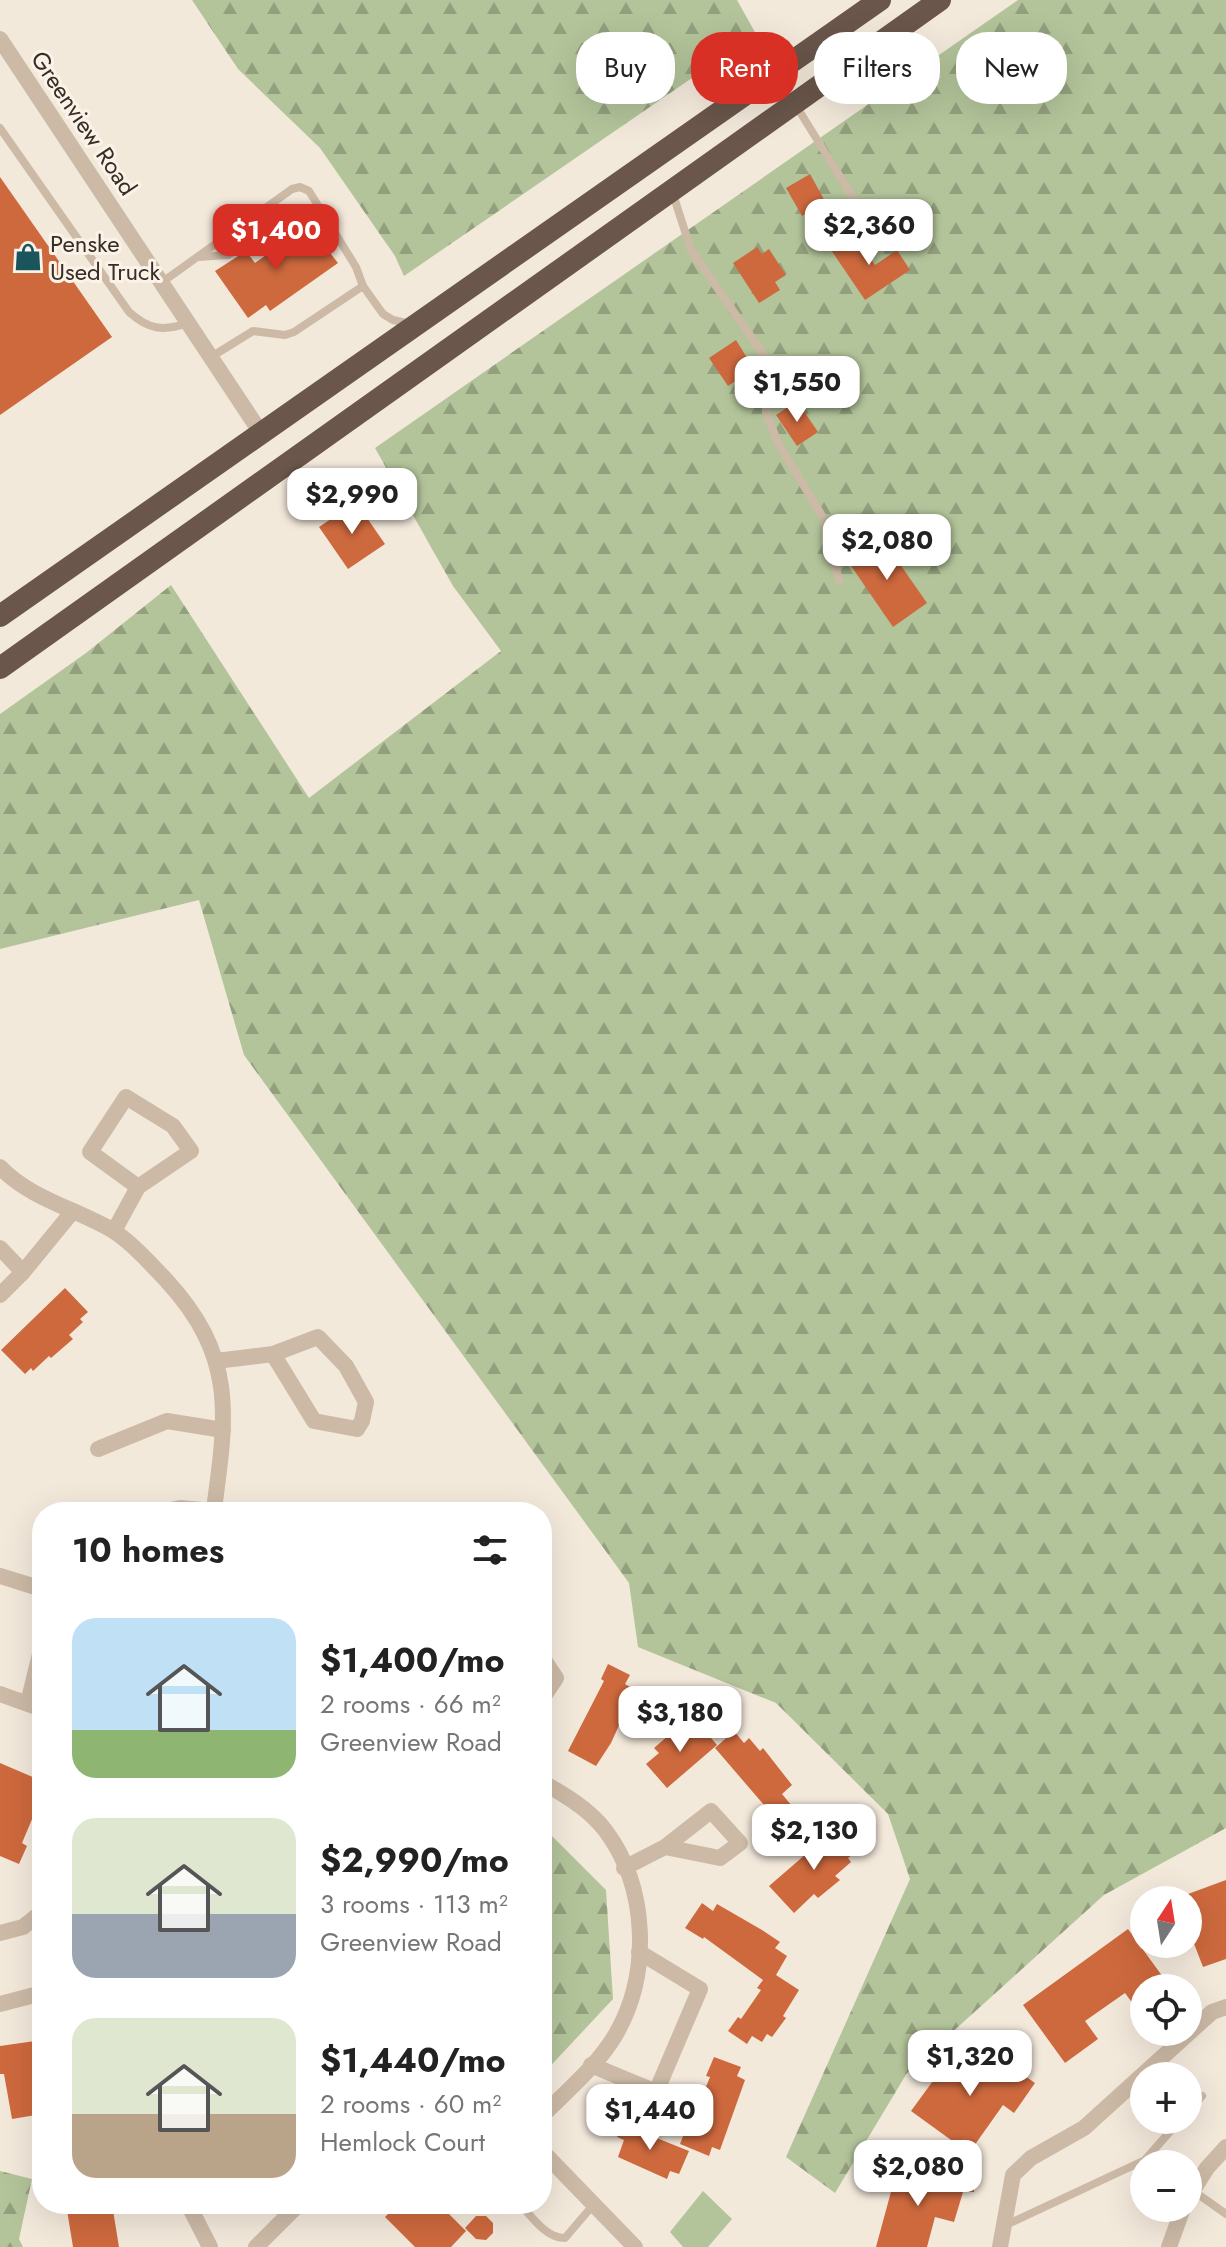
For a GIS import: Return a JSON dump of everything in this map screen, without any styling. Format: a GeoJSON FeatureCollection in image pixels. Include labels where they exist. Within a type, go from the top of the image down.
{"type":"FeatureCollection","features":[{"type":"Feature","properties":{"kind":"highway"},"geometry":{"type":"LineString","coordinates":[[0,616],[880,0]]}},
{"type":"Feature","properties":{"kind":"highway"},"geometry":{"type":"LineString","coordinates":[[798,101],[940,0]]}},
{"type":"Feature","properties":{"kind":"highway"},"geometry":{"type":"LineString","coordinates":[[0,668],[794,104]]}},
{"type":"Feature","properties":{"kind":"street","name":"Greenview Road"},"geometry":{"type":"LineString","coordinates":[[0,39],[261,433]]}},
{"type":"Feature","properties":{"kind":"street"},"geometry":{"type":"LineString","coordinates":[[114,1231],[138,1187],[191,1151],[173,1126],[126,1097],[90,1152],[138,1187]]}},
{"type":"Feature","properties":{"kind":"street"},"geometry":{"type":"LineString","coordinates":[[0,1167],[30,1191],[114,1231],[178,1292],[198,1321],[222,1381],[219,1502]]}},
{"type":"Feature","properties":{"kind":"street"},"geometry":{"type":"LineString","coordinates":[[0,1295],[73,1211]]}},
{"type":"Feature","properties":{"kind":"street"},"geometry":{"type":"LineString","coordinates":[[0,1248],[23,1272]]}},
{"type":"Feature","properties":{"kind":"street"},"geometry":{"type":"LineString","coordinates":[[216,1361],[273,1354],[318,1337],[346,1366],[366,1402],[357,1429],[314,1421],[273,1354]]}},
{"type":"Feature","properties":{"kind":"street"},"geometry":{"type":"LineString","coordinates":[[98,1449],[167,1421],[223,1430]]}},
{"type":"Feature","properties":{"kind":"street"},"geometry":{"type":"LineString","coordinates":[[0,1576],[32,1586]]}},
{"type":"Feature","properties":{"kind":"street"},"geometry":{"type":"LineString","coordinates":[[0,1694],[32,1705]]}},
{"type":"Feature","properties":{"kind":"street"},"geometry":{"type":"LineString","coordinates":[[552,1789],[589,1813],[616,1848],[636,1896],[640,1933],[636,1977],[616,2034],[552,2106]]}},
{"type":"Feature","properties":{"kind":"street"},"geometry":{"type":"LineString","coordinates":[[624,1868],[665,1847]]}},
{"type":"Feature","properties":{"kind":"street"},"geometry":{"type":"LineString","coordinates":[[0,1933],[32,1922]]}},
{"type":"Feature","properties":{"kind":"street"},"geometry":{"type":"LineString","coordinates":[[591,2065],[656,2092],[700,1989],[639,1952]]}},
{"type":"Feature","properties":{"kind":"street"},"geometry":{"type":"LineString","coordinates":[[0,2004],[32,1996]]}},
{"type":"Feature","properties":{"kind":"street"},"geometry":{"type":"LineString","coordinates":[[1000,2247],[1013,2175],[1031,2158],[1084,2128],[1212,2012],[1226,2007]]}},
{"type":"Feature","properties":{"kind":"street"},"geometry":{"type":"LineString","coordinates":[[1202,2176],[1226,2147]]}},
{"type":"Feature","properties":{"kind":"street"},"geometry":{"type":"LineString","coordinates":[[552,2161],[635,2247]]}},
{"type":"Feature","properties":{"kind":"street"},"geometry":{"type":"LineString","coordinates":[[193,2214],[210,2247]]}},
{"type":"Feature","properties":{"kind":"street"},"geometry":{"type":"LineString","coordinates":[[256,2247],[289,2214]]}},
{"type":"Feature","properties":{"kind":"street"},"geometry":{"type":"LineString","coordinates":[[1169,2247],[1178,2222]]}},
{"type":"Feature","properties":{"kind":"lane"},"geometry":{"type":"LineString","coordinates":[[796,104],[873,230]]}},
{"type":"Feature","properties":{"kind":"lane"},"geometry":{"type":"LineString","coordinates":[[0,128],[129,312],[141,323],[156,329],[171,329],[187,323]]}},
{"type":"Feature","properties":{"kind":"lane"},"geometry":{"type":"LineString","coordinates":[[161,283],[296,187],[309,191],[356,267],[363,286],[383,314],[393,320],[415,325]]}},
{"type":"Feature","properties":{"kind":"lane"},"geometry":{"type":"LineString","coordinates":[[672,190],[691,250],[763,354],[766,413],[779,445],[824,519],[839,581]]}},
{"type":"Feature","properties":{"kind":"lane"},"geometry":{"type":"LineString","coordinates":[[196,257],[228,255],[293,210],[301,210],[313,220],[331,226]]}},
{"type":"Feature","properties":{"kind":"lane"},"geometry":{"type":"LineString","coordinates":[[211,357],[246,333],[260,331],[285,335],[294,332],[363,286]]}},
{"type":"Feature","properties":{"kind":"lane"},"geometry":{"type":"LineString","coordinates":[[1157,2150],[1169,2134]]}},
{"type":"Feature","properties":{"kind":"lane"},"geometry":{"type":"LineString","coordinates":[[1006,2225],[1130,2170]]}},
{"type":"Feature","properties":{"kind":"lane"},"geometry":{"type":"LineString","coordinates":[[1202,2200],[1226,2214]]}},
{"type":"Feature","properties":{"kind":"lane"},"geometry":{"type":"LineString","coordinates":[[530,2214],[548,2233],[565,2238],[594,2204]]}},
{"type":"Feature","properties":{"kind":"green space"},"geometry":{"type":"Polygon","coordinates":[[[192,0],[737,0],[755,32],[691,32],[691,79],[675,90],[675,32],[576,32],[576,104],[654,104],[404,276],[395,256],[320,148],[238,69],[192,0]]]}},
{"type":"Feature","properties":{"kind":"green space"},"geometry":{"type":"Polygon","coordinates":[[[1018,0],[1226,0],[1226,1828],[1104,1895],[907,2073],[835,2193],[786,2157],[910,1879],[888,1814],[776,1703],[638,1647],[629,1583],[244,1055],[199,900],[0,949],[0,714],[86,653],[171,585],[309,798],[501,651],[453,586],[375,448],[869,104],[940,104],[940,54],[956,43],[956,104],[1067,104],[1067,32],[972,32],[1018,0]]]}},
{"type":"Feature","properties":{"kind":"green space"},"geometry":{"type":"Polygon","coordinates":[[[552,1836],[606,1890],[613,1999],[552,2064],[552,1836]]]}},
{"type":"Feature","properties":{"kind":"green space"},"geometry":{"type":"Polygon","coordinates":[[[0,2171],[32,2179],[19,2239],[23,2247],[0,2247],[0,2171]]]}},
{"type":"Feature","properties":{"kind":"green space"},"geometry":{"type":"Polygon","coordinates":[[[703,2191],[732,2219],[708,2247],[683,2247],[670,2232],[703,2191]]]}},
{"type":"Feature","properties":{"kind":"building"},"geometry":{"type":"Polygon","coordinates":[[[810,174],[826,203],[802,216],[786,188],[810,174]]]}},
{"type":"Feature","properties":{"kind":"building","name":"Penske Used Truck"},"geometry":{"type":"Polygon","coordinates":[[[0,177],[112,337],[0,415],[0,177]]]}},
{"type":"Feature","properties":{"kind":"building"},"geometry":{"type":"Polygon","coordinates":[[[308,225],[338,263],[270,311],[266,305],[248,318],[215,271],[246,251],[255,263],[308,225]]]}},
{"type":"Feature","properties":{"kind":"building"},"geometry":{"type":"Polygon","coordinates":[[[855,235],[875,265],[897,250],[910,270],[865,300],[831,250],[855,235]]]}},
{"type":"Feature","properties":{"kind":"building"},"geometry":{"type":"Polygon","coordinates":[[[757,247],[762,254],[769,249],[786,275],[775,282],[780,290],[759,303],[733,263],[757,247]]]}},
{"type":"Feature","properties":{"kind":"building"},"geometry":{"type":"Polygon","coordinates":[[[736,340],[754,369],[728,386],[709,358],[736,340]]]}},
{"type":"Feature","properties":{"kind":"building"},"geometry":{"type":"Polygon","coordinates":[[[797,401],[818,432],[797,446],[776,415],[797,401]]]}},
{"type":"Feature","properties":{"kind":"building"},"geometry":{"type":"Polygon","coordinates":[[[356,502],[385,544],[348,569],[319,527],[356,502]]]}},
{"type":"Feature","properties":{"kind":"building"},"geometry":{"type":"Polygon","coordinates":[[[881,537],[927,603],[893,627],[847,560],[881,537]]]}},
{"type":"Feature","properties":{"kind":"building"},"geometry":{"type":"Polygon","coordinates":[[[65,1288],[88,1312],[80,1319],[83,1322],[69,1335],[73,1339],[25,1374],[1,1350],[65,1288]]]}},
{"type":"Feature","properties":{"kind":"building"},"geometry":{"type":"Polygon","coordinates":[[[608,1664],[630,1675],[625,1684],[635,1690],[611,1743],[596,1766],[568,1751],[604,1681],[601,1679],[608,1664]]]}},
{"type":"Feature","properties":{"kind":"building"},"geometry":{"type":"Polygon","coordinates":[[[700,1725],[717,1745],[667,1788],[646,1764],[659,1753],[654,1748],[669,1735],[672,1739],[687,1726],[692,1732],[700,1725]]]}},
{"type":"Feature","properties":{"kind":"building"},"geometry":{"type":"Polygon","coordinates":[[[734,1731],[744,1743],[749,1738],[760,1751],[763,1748],[792,1785],[782,1794],[792,1806],[776,1819],[715,1748],[734,1731]]]}},
{"type":"Feature","properties":{"kind":"building"},"geometry":{"type":"Polygon","coordinates":[[[0,1763],[32,1777],[32,1819],[22,1843],[27,1846],[19,1864],[0,1856],[0,1763]]]}},
{"type":"Feature","properties":{"kind":"building"},"geometry":{"type":"Polygon","coordinates":[[[835,1829],[854,1853],[848,1858],[851,1862],[835,1876],[840,1880],[818,1898],[814,1894],[794,1913],[769,1886],[835,1829]]]}},
{"type":"Feature","properties":{"kind":"building"},"geometry":{"type":"Polygon","coordinates":[[[1226,1880],[1226,1959],[1203,1967],[1200,1958],[1202,1958],[1202,1889],[1226,1880]]]}},
{"type":"Feature","properties":{"kind":"building"},"geometry":{"type":"Polygon","coordinates":[[[702,1903],[713,1911],[717,1904],[762,1930],[780,1942],[775,1948],[787,1956],[776,1975],[799,1990],[783,2016],[786,2018],[772,2037],[767,2034],[762,2042],[752,2036],[747,2044],[728,2031],[738,2017],[741,2019],[761,1990],[757,1988],[763,1980],[704,1937],[685,1928],[702,1903]]]}},
{"type":"Feature","properties":{"kind":"building"},"geometry":{"type":"Polygon","coordinates":[[[1128,1929],[1130,1958],[1149,1958],[1161,1974],[1130,1974],[1130,2000],[1125,1993],[1085,2021],[1098,2039],[1065,2063],[1023,2005],[1128,1929]]]}},
{"type":"Feature","properties":{"kind":"building"},"geometry":{"type":"Polygon","coordinates":[[[32,2041],[32,2116],[12,2119],[4,2074],[0,2074],[0,2046],[32,2041]]]}},
{"type":"Feature","properties":{"kind":"building"},"geometry":{"type":"Polygon","coordinates":[[[971,2048],[1009,2075],[1014,2068],[1035,2083],[1014,2113],[1003,2105],[969,2153],[911,2111],[952,2055],[961,2061],[971,2048]]]}},
{"type":"Feature","properties":{"kind":"building"},"geometry":{"type":"Polygon","coordinates":[[[714,2057],[741,2067],[737,2076],[745,2080],[720,2150],[712,2147],[709,2156],[680,2144],[710,2077],[706,2076],[714,2057]]]}},
{"type":"Feature","properties":{"kind":"building"},"geometry":{"type":"Polygon","coordinates":[[[623,2122],[689,2151],[679,2174],[670,2171],[667,2179],[618,2157],[624,2140],[617,2137],[623,2122]]]}},
{"type":"Feature","properties":{"kind":"building"},"geometry":{"type":"Polygon","coordinates":[[[898,2166],[974,2187],[974,2192],[963,2192],[954,2222],[935,2217],[927,2247],[876,2247],[898,2166]]]}},
{"type":"Feature","properties":{"kind":"building"},"geometry":{"type":"Polygon","coordinates":[[[68,2214],[114,2214],[119,2247],[73,2247],[68,2214]]]}},
{"type":"Feature","properties":{"kind":"building"},"geometry":{"type":"Polygon","coordinates":[[[388,2214],[449,2214],[466,2231],[451,2247],[415,2247],[385,2217],[388,2214]]]}},
{"type":"Feature","properties":{"kind":"building"},"geometry":{"type":"Polygon","coordinates":[[[476,2216],[486,2216],[493,2223],[493,2233],[486,2240],[476,2239],[465,2228],[476,2216]]]}},
{"type":"Feature","properties":{"kind":"place","name":"Penske Used Truck"},"geometry":{"type":"Point","coordinates":[28,257]}}]}
